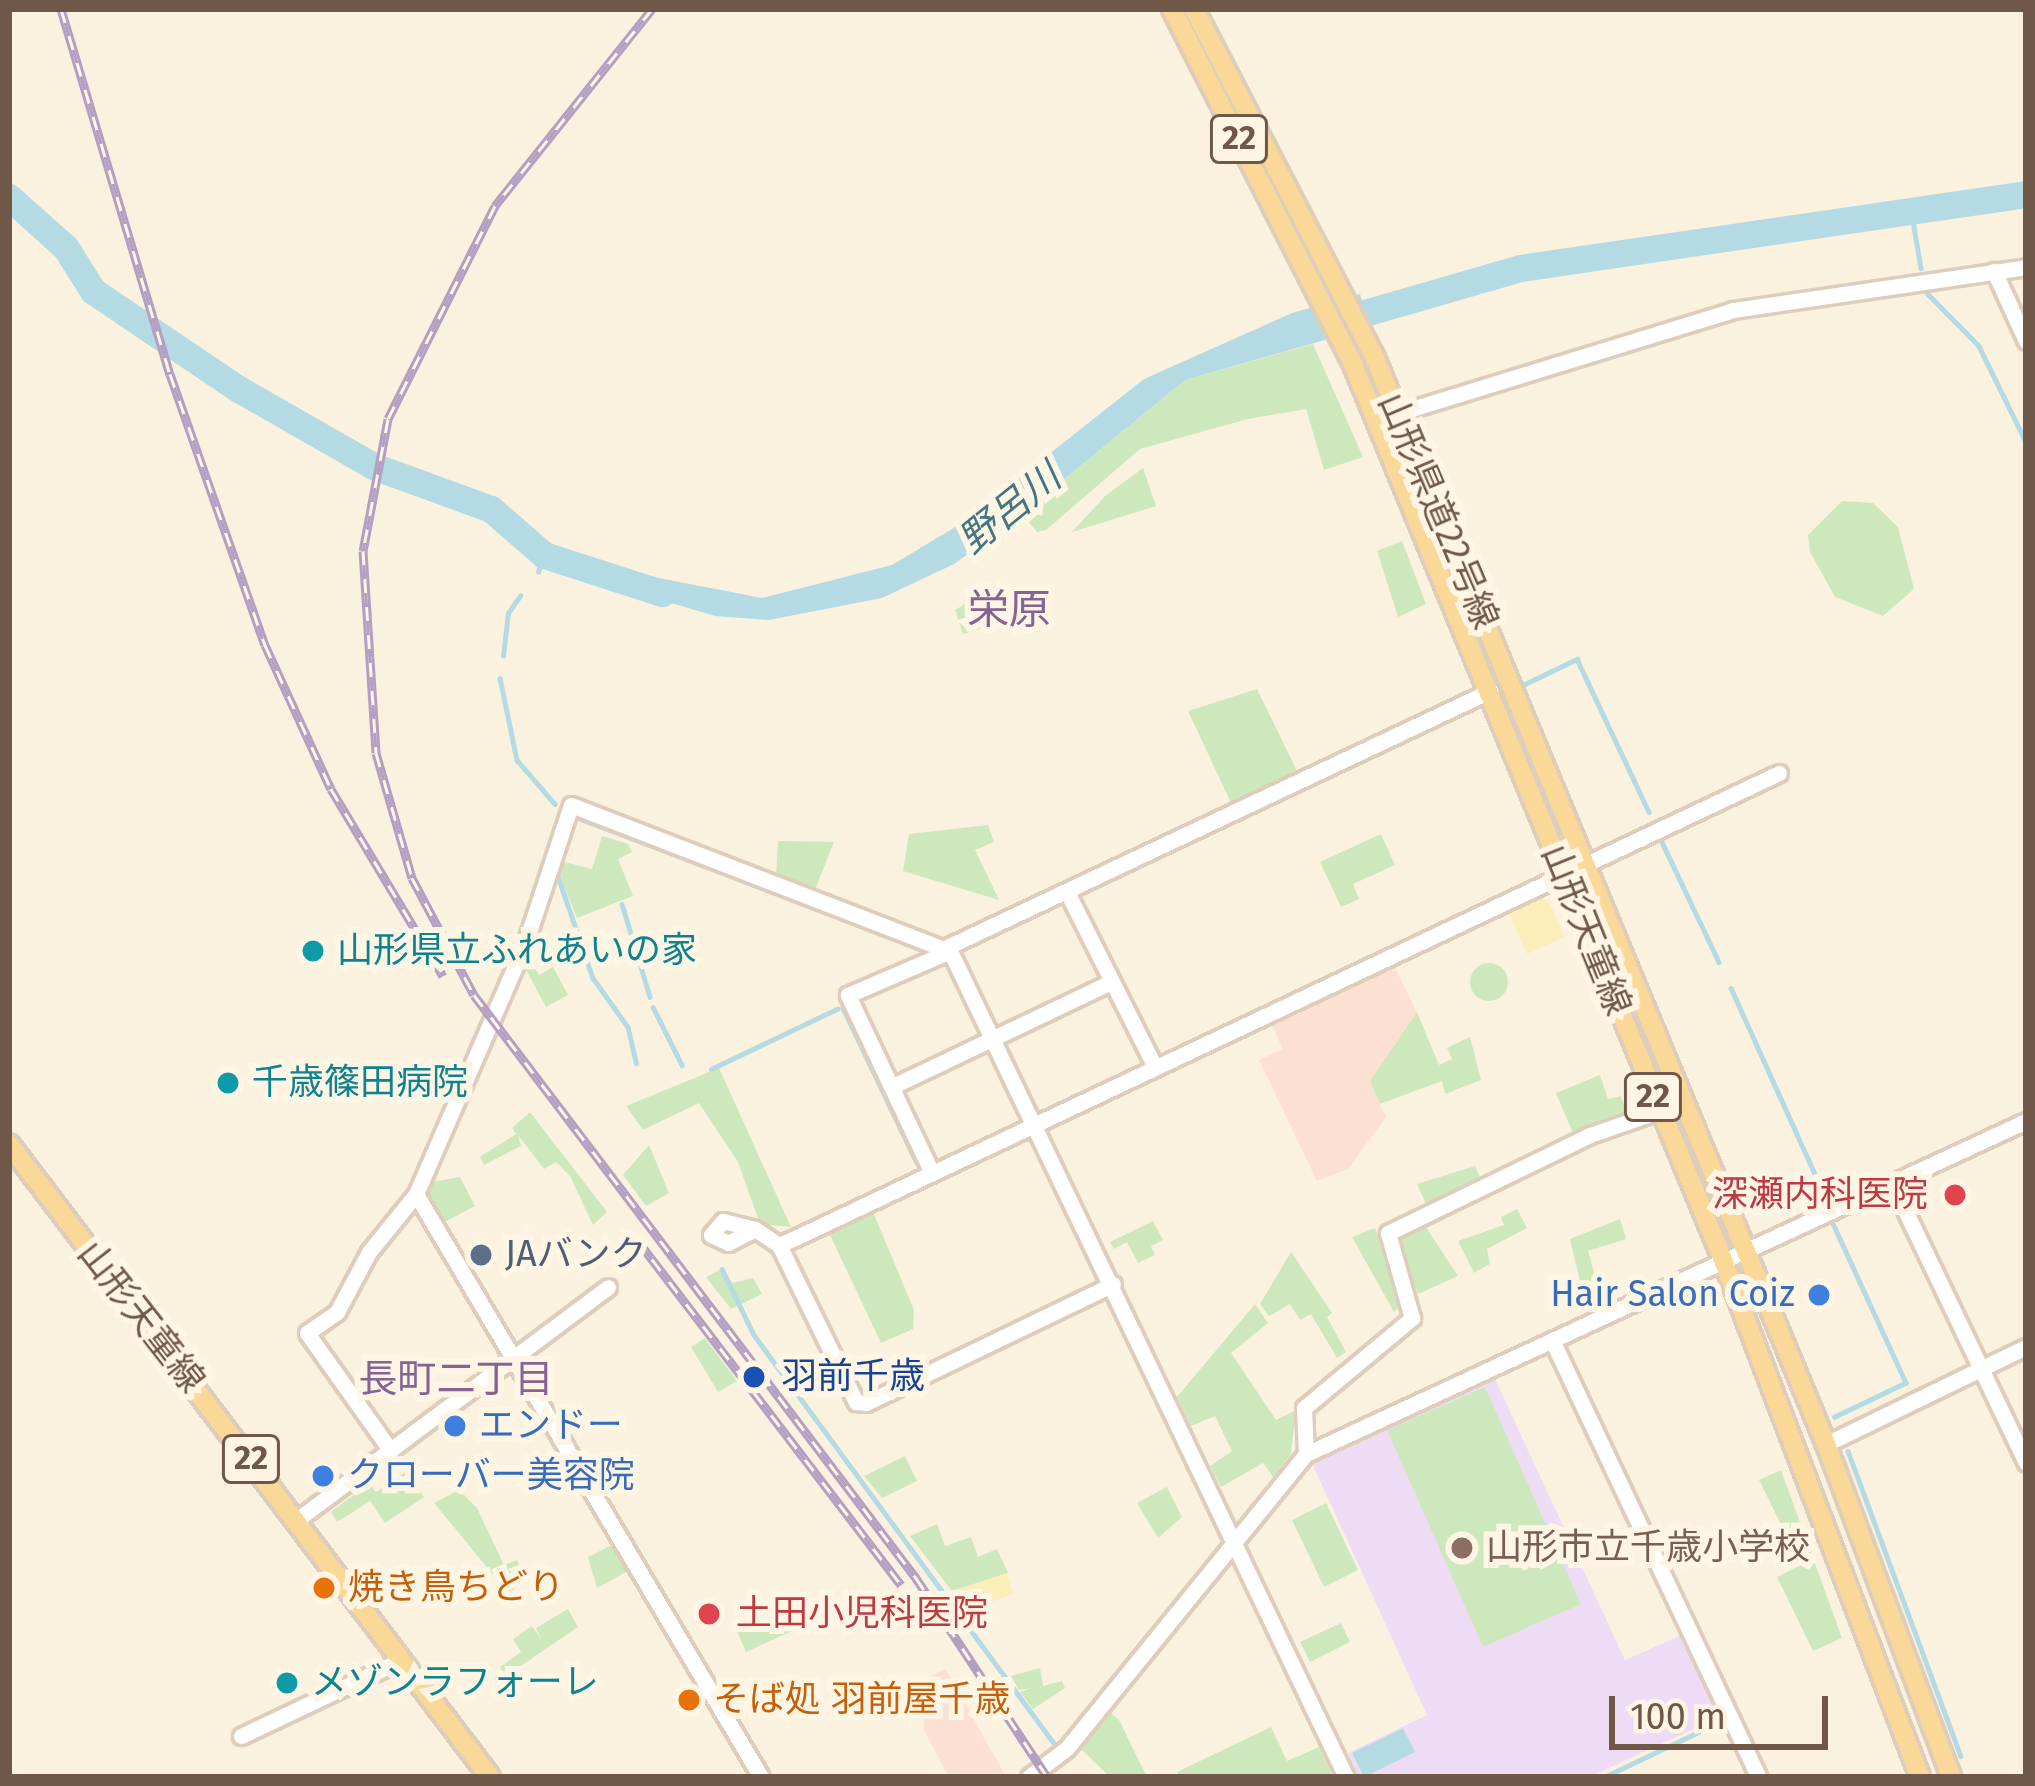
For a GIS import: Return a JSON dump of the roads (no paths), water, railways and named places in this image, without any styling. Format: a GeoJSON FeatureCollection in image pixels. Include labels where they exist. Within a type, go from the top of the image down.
{"type":"FeatureCollection","features":[{"type":"Feature","properties":{"kind":"main road","name":"山形県道22号線"},"geometry":{"type":"LineString","coordinates":[[1172,9],[1313,280],[1376,420]]}},
{"type":"Feature","properties":{"kind":"main road","name":"山形県道22号線"},"geometry":{"type":"LineString","coordinates":[[1194,9],[1334,270],[1374,356],[1581,863],[1653,1026]]}},
{"type":"Feature","properties":{"kind":"main road","name":"山形天童線"},"geometry":{"type":"LineString","coordinates":[[1376,420],[1659,1111],[1826,1444],[1951,1777]]}},
{"type":"Feature","properties":{"kind":"main road","name":"山形天童線"},"geometry":{"type":"LineString","coordinates":[[1653,1026],[1920,1777]]}},
{"type":"Feature","properties":{"kind":"main road","name":"山形天童線"},"geometry":{"type":"LineString","coordinates":[[9,1144],[490,1777]]}},
{"type":"Feature","properties":{"kind":"street"},"geometry":{"type":"LineString","coordinates":[[1376,420],[1732,310],[2026,267]]}},
{"type":"Feature","properties":{"kind":"street"},"geometry":{"type":"LineString","coordinates":[[1994,272],[2026,341]]}},
{"type":"Feature","properties":{"kind":"street"},"geometry":{"type":"LineString","coordinates":[[932,1173],[848,995],[1490,691]]}},
{"type":"Feature","properties":{"kind":"street"},"geometry":{"type":"LineString","coordinates":[[779,1245],[1779,772]]}},
{"type":"Feature","properties":{"kind":"street"},"geometry":{"type":"LineString","coordinates":[[391,1451],[308,1333],[337,1312],[369,1252],[416,1193],[526,941],[571,805],[948,949],[1346,1777]]}},
{"type":"Feature","properties":{"kind":"street"},"geometry":{"type":"LineString","coordinates":[[1067,892],[1155,1067]]}},
{"type":"Feature","properties":{"kind":"street"},"geometry":{"type":"LineString","coordinates":[[892,1087],[1111,982]]}},
{"type":"Feature","properties":{"kind":"street"},"geometry":{"type":"LineString","coordinates":[[1306,1454],[1304,1408],[1412,1318],[1388,1233],[1590,1136],[1659,1111]]}},
{"type":"Feature","properties":{"kind":"street"},"geometry":{"type":"LineString","coordinates":[[1029,1777],[1067,1748],[1306,1454],[2026,1121]]}},
{"type":"Feature","properties":{"kind":"street"},"geometry":{"type":"LineString","coordinates":[[1892,1183],[2026,1463]]}},
{"type":"Feature","properties":{"kind":"street"},"geometry":{"type":"LineString","coordinates":[[416,1193],[761,1777]]}},
{"type":"Feature","properties":{"kind":"street"},"geometry":{"type":"LineString","coordinates":[[755,1229],[779,1245],[856,1402],[866,1403],[1113,1284]]}},
{"type":"Feature","properties":{"kind":"street"},"geometry":{"type":"LineString","coordinates":[[298,1519],[608,1287]]}},
{"type":"Feature","properties":{"kind":"street"},"geometry":{"type":"LineString","coordinates":[[1552,1340],[1759,1777]]}},
{"type":"Feature","properties":{"kind":"street"},"geometry":{"type":"LineString","coordinates":[[1826,1444],[2026,1347]]}},
{"type":"Feature","properties":{"kind":"street"},"geometry":{"type":"LineString","coordinates":[[241,1736],[401,1660]]}},
{"type":"Feature","properties":{"kind":"water"},"geometry":{"type":"Polygon","coordinates":[[[1360,294],[1370,327],[1185,380],[1006,527],[954,564],[882,598],[769,620],[715,616],[624,589],[633,573],[762,598],[892,565],[962,523],[1144,379],[1292,313],[1360,294]]]}},
{"type":"Feature","properties":{"kind":"water"},"geometry":{"type":"Polygon","coordinates":[[[1403,1728],[1415,1752],[1364,1777],[1352,1753],[1403,1728]]]}},
{"type":"Feature","properties":{"kind":"waterway","name":"野呂川"},"geometry":{"type":"LineString","coordinates":[[1330,323],[1520,268],[2026,194]]}},
{"type":"Feature","properties":{"kind":"waterway","name":"野呂川"},"geometry":{"type":"LineString","coordinates":[[9,197],[66,248],[93,291],[237,388],[373,466],[491,509],[544,555],[662,593]]}},
{"type":"Feature","properties":{"kind":"waterway"},"geometry":{"type":"LineString","coordinates":[[1911,209],[1921,268]]}},
{"type":"Feature","properties":{"kind":"waterway"},"geometry":{"type":"LineString","coordinates":[[1927,293],[1979,346],[2026,442]]}},
{"type":"Feature","properties":{"kind":"waterway"},"geometry":{"type":"LineString","coordinates":[[538,572],[544,555]]}},
{"type":"Feature","properties":{"kind":"waterway"},"geometry":{"type":"LineString","coordinates":[[503,656],[508,613],[520,596]]}},
{"type":"Feature","properties":{"kind":"waterway"},"geometry":{"type":"LineString","coordinates":[[1525,684],[1577,659],[1649,812]]}},
{"type":"Feature","properties":{"kind":"waterway"},"geometry":{"type":"LineString","coordinates":[[500,678],[517,760],[555,804]]}},
{"type":"Feature","properties":{"kind":"waterway"},"geometry":{"type":"LineString","coordinates":[[1367,758],[1469,710]]}},
{"type":"Feature","properties":{"kind":"waterway"},"geometry":{"type":"LineString","coordinates":[[1077,896],[1280,798]]}},
{"type":"Feature","properties":{"kind":"waterway"},"geometry":{"type":"LineString","coordinates":[[578,818],[840,917]]}},
{"type":"Feature","properties":{"kind":"waterway"},"geometry":{"type":"LineString","coordinates":[[1662,842],[1719,962]]}},
{"type":"Feature","properties":{"kind":"waterway"},"geometry":{"type":"LineString","coordinates":[[558,876],[593,978],[628,1027],[636,1063]]}},
{"type":"Feature","properties":{"kind":"waterway"},"geometry":{"type":"LineString","coordinates":[[967,946],[1064,901]]}},
{"type":"Feature","properties":{"kind":"waterway"},"geometry":{"type":"LineString","coordinates":[[622,904],[650,997]]}},
{"type":"Feature","properties":{"kind":"waterway"},"geometry":{"type":"LineString","coordinates":[[1731,988],[1824,1194]]}},
{"type":"Feature","properties":{"kind":"waterway"},"geometry":{"type":"LineString","coordinates":[[653,1007],[682,1065]]}},
{"type":"Feature","properties":{"kind":"waterway"},"geometry":{"type":"LineString","coordinates":[[843,1008],[916,1161]]}},
{"type":"Feature","properties":{"kind":"waterway"},"geometry":{"type":"LineString","coordinates":[[711,1069],[837,1009]]}},
{"type":"Feature","properties":{"kind":"waterway"},"geometry":{"type":"LineString","coordinates":[[1831,1219],[1906,1383],[1835,1417]]}},
{"type":"Feature","properties":{"kind":"waterway"},"geometry":{"type":"LineString","coordinates":[[722,1269],[754,1335],[1053,1742]]}},
{"type":"Feature","properties":{"kind":"waterway"},"geometry":{"type":"LineString","coordinates":[[1848,1451],[1961,1756]]}},
{"type":"Feature","properties":{"kind":"waterway"},"geometry":{"type":"LineString","coordinates":[[1604,1777],[1720,1722]]}},
{"type":"Feature","properties":{"kind":"railway"},"geometry":{"type":"LineString","coordinates":[[61,9],[170,374],[265,645],[331,789],[443,976]]}},
{"type":"Feature","properties":{"kind":"railway"},"geometry":{"type":"LineString","coordinates":[[652,9],[495,206],[388,419],[363,551],[376,753],[412,878],[474,995],[916,1578],[1047,1777]]}},
{"type":"Feature","properties":{"kind":"railway"},"geometry":{"type":"LineString","coordinates":[[635,1237],[901,1585]]}},
{"type":"Feature","properties":{"kind":"place","name":"山形県立ふれあいの家"},"geometry":{"type":"Point","coordinates":[313,951]}},
{"type":"Feature","properties":{"kind":"place","name":"千歳篠田病院"},"geometry":{"type":"Point","coordinates":[228,1083]}},
{"type":"Feature","properties":{"kind":"place","name":"深瀬内科医院"},"geometry":{"type":"Point","coordinates":[1955,1195]}},
{"type":"Feature","properties":{"kind":"place","name":"JAバンク"},"geometry":{"type":"Point","coordinates":[481,1255]}},
{"type":"Feature","properties":{"kind":"place","name":"Hair Salon Coiz"},"geometry":{"type":"Point","coordinates":[1819,1295]}},
{"type":"Feature","properties":{"kind":"place","name":"羽前千歳"},"geometry":{"type":"Point","coordinates":[754,1377]}},
{"type":"Feature","properties":{"kind":"place","name":"エンドー"},"geometry":{"type":"Point","coordinates":[455,1426]}},
{"type":"Feature","properties":{"kind":"place","name":"クローバー美容院"},"geometry":{"type":"Point","coordinates":[323,1476]}},
{"type":"Feature","properties":{"kind":"place","name":"山形市立千歳小学校"},"geometry":{"type":"Point","coordinates":[1462,1548]}},
{"type":"Feature","properties":{"kind":"place","name":"焼き鳥ちどり"},"geometry":{"type":"Point","coordinates":[324,1588]}},
{"type":"Feature","properties":{"kind":"place","name":"土田小児科医院"},"geometry":{"type":"Point","coordinates":[709,1614]}},
{"type":"Feature","properties":{"kind":"place","name":"メゾンラフォーレ"},"geometry":{"type":"Point","coordinates":[287,1683]}},
{"type":"Feature","properties":{"kind":"place","name":"そば処 羽前屋千歳"},"geometry":{"type":"Point","coordinates":[689,1700]}},
{"type":"Feature","properties":{"kind":"district","name":"栄原"},"geometry":{"type":"Point","coordinates":[1009,610]}},
{"type":"Feature","properties":{"kind":"district","name":"長町二丁目"},"geometry":{"type":"Point","coordinates":[456,1379]}}]}
